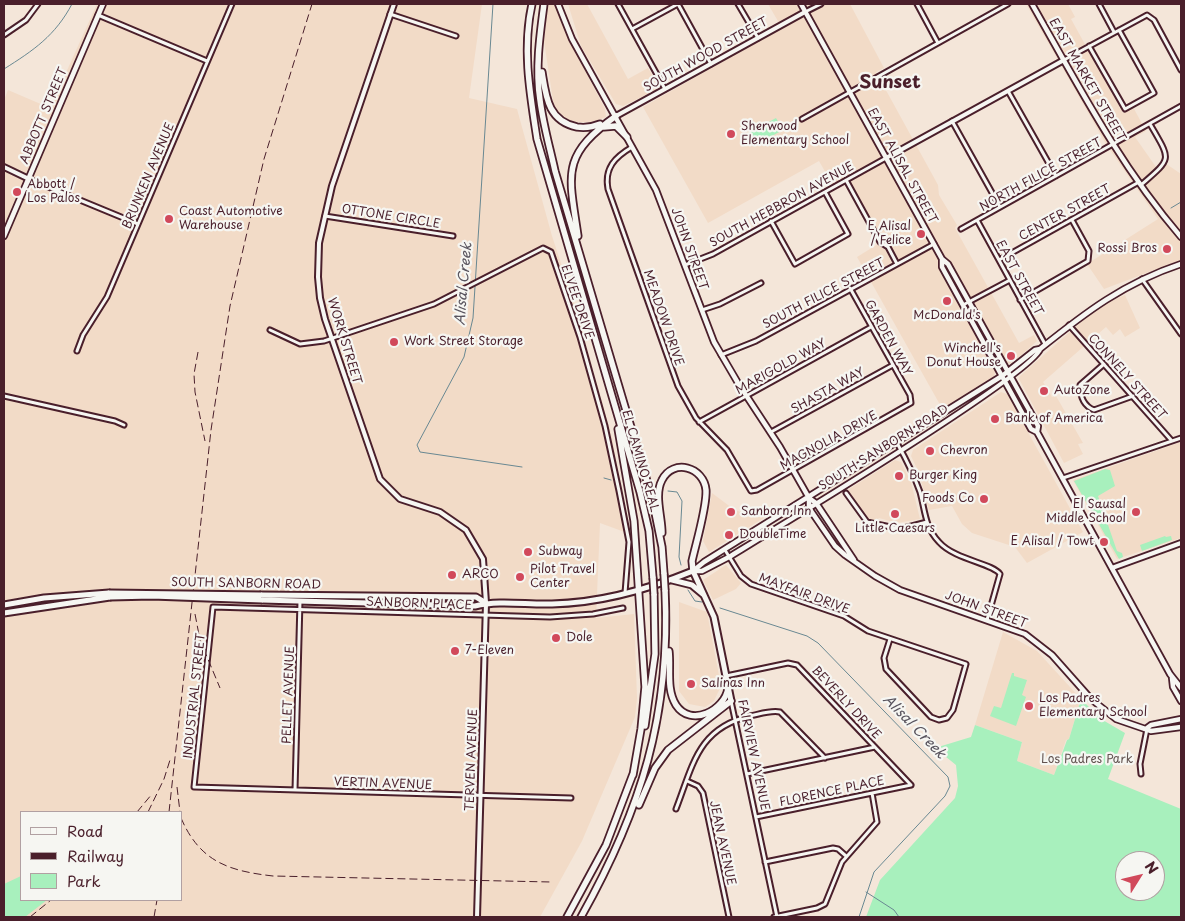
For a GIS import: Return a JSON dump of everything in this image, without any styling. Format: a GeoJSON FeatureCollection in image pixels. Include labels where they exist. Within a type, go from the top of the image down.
{"type":"FeatureCollection","features":[{"type":"Feature","properties":{"kind":"highway"},"geometry":{"type":"LineString","coordinates":[[528,4],[528,22]]}},
{"type":"Feature","properties":{"kind":"highway","name":"EL CAMINO REAL"},"geometry":{"type":"LineString","coordinates":[[532,4],[528,22],[528,77],[538,139],[640,492],[649,532],[654,594],[653,678],[645,728],[633,775],[616,822],[582,890],[566,917]]}},
{"type":"Feature","properties":{"kind":"highway","name":"EL CAMINO REAL"},"geometry":{"type":"LineString","coordinates":[[544,4],[539,58],[539,98],[544,124],[555,171],[652,498],[662,547],[667,630],[664,680],[656,730],[644,778],[627,826],[582,917]]}},
{"type":"Feature","properties":{"kind":"highway"},"geometry":{"type":"LineString","coordinates":[[539,58],[547,103],[555,116],[564,123],[580,127],[595,126],[616,116]]}},
{"type":"Feature","properties":{"kind":"highway"},"geometry":{"type":"LineString","coordinates":[[582,257],[570,185],[572,170],[581,147],[616,116]]}},
{"type":"Feature","properties":{"kind":"highway"},"geometry":{"type":"LineString","coordinates":[[598,130],[615,126],[627,137]]}},
{"type":"Feature","properties":{"kind":"highway"},"geometry":{"type":"LineString","coordinates":[[618,416],[634,521],[640,590],[645,696],[633,775]]}},
{"type":"Feature","properties":{"kind":"highway"},"geometry":{"type":"LineString","coordinates":[[662,547],[659,494],[661,482],[666,474],[674,469],[692,469],[702,478],[706,492],[692,561],[694,571]]}},
{"type":"Feature","properties":{"kind":"highway","name":"SOUTH SANBORN ROAD"},"geometry":{"type":"LineString","coordinates":[[261,597],[300,601],[475,606],[486,603],[551,604],[640,590],[694,571]]}},
{"type":"Feature","properties":{"kind":"highway","name":"FAIRVIEW AVENUE"},"geometry":{"type":"LineString","coordinates":[[694,571],[717,627],[731,701]]}},
{"type":"Feature","properties":{"kind":"highway"},"geometry":{"type":"LineString","coordinates":[[672,580],[692,585],[707,599]]}},
{"type":"Feature","properties":{"kind":"highway","name":"SOUTH SANBORN ROAD"},"geometry":{"type":"LineString","coordinates":[[4,605],[44,598],[110,595],[477,597],[486,603]]}},
{"type":"Feature","properties":{"kind":"highway","name":"SOUTH SANBORN ROAD"},"geometry":{"type":"LineString","coordinates":[[4,613],[110,595]]}},
{"type":"Feature","properties":{"kind":"highway"},"geometry":{"type":"LineString","coordinates":[[667,630],[671,690],[674,702],[680,709],[691,715],[707,714],[722,702],[728,688]]}},
{"type":"Feature","properties":{"kind":"highway"},"geometry":{"type":"LineString","coordinates":[[627,826],[655,768],[665,753],[731,701]]}},
{"type":"Feature","properties":{"kind":"main road","name":"ABBOTT STREET"},"geometry":{"type":"LineString","coordinates":[[4,236],[103,4]]}},
{"type":"Feature","properties":{"kind":"main road","name":"JOHN STREET"},"geometry":{"type":"LineString","coordinates":[[558,4],[572,39],[616,116],[662,204],[701,310],[721,355],[771,432],[809,498],[816,503],[854,560]]}},
{"type":"Feature","properties":{"kind":"main road","name":"EAST ALISAL STREET"},"geometry":{"type":"LineString","coordinates":[[800,4],[942,259],[948,264],[1012,377],[1038,426],[1038,432],[1063,478],[1172,678],[1180,686]]}},
{"type":"Feature","properties":{"kind":"main road","name":"EAST MARKET STREET"},"geometry":{"type":"LineString","coordinates":[[1032,4],[1113,145],[1140,183],[1179,231],[1181,237]]}},
{"type":"Feature","properties":{"kind":"main road","name":"EAST ALISAL STREET"},"geometry":{"type":"LineString","coordinates":[[942,259],[942,267],[1031,429],[1038,432]]}},
{"type":"Feature","properties":{"kind":"main road"},"geometry":{"type":"LineString","coordinates":[[1040,349],[1097,304],[1142,278],[1181,264]]}},
{"type":"Feature","properties":{"kind":"main road","name":"SOUTH SANBORN ROAD"},"geometry":{"type":"LineString","coordinates":[[694,571],[704,562],[1002,376],[1035,350],[1040,349]]}},
{"type":"Feature","properties":{"kind":"main road","name":"SOUTH SANBORN ROAD"},"geometry":{"type":"LineString","coordinates":[[694,571],[702,571],[729,557],[900,450],[1012,377],[1038,354],[1040,349]]}},
{"type":"Feature","properties":{"kind":"main road","name":"JOHN STREET"},"geometry":{"type":"LineString","coordinates":[[809,498],[809,508],[835,546],[875,576],[900,590],[1015,629],[1034,640],[1052,655],[1091,699],[1108,714],[1124,723],[1156,731],[1181,727]]}},
{"type":"Feature","properties":{"kind":"main road","name":"EAST ALISAL STREET"},"geometry":{"type":"LineString","coordinates":[[1172,678],[1173,687],[1181,701]]}},
{"type":"Feature","properties":{"kind":"main road","name":"JOHN STREET"},"geometry":{"type":"LineString","coordinates":[[1147,728],[1151,725],[1181,719]]}},
{"type":"Feature","properties":{"kind":"street"},"geometry":{"type":"LineString","coordinates":[[4,35],[26,20],[38,4]]}},
{"type":"Feature","properties":{"kind":"street","name":"BRUNKEN AVENUE"},"geometry":{"type":"LineString","coordinates":[[77,351],[83,335],[107,297],[232,4]]}},
{"type":"Feature","properties":{"kind":"street","name":"WORK STREET"},"geometry":{"type":"LineString","coordinates":[[394,4],[332,186],[320,243],[318,276],[320,298],[380,479],[400,499],[440,512],[466,530],[483,559],[486,575],[486,603]]}},
{"type":"Feature","properties":{"kind":"street"},"geometry":{"type":"LineString","coordinates":[[618,4],[665,89]]}},
{"type":"Feature","properties":{"kind":"street"},"geometry":{"type":"LineString","coordinates":[[632,29],[678,4],[711,64]]}},
{"type":"Feature","properties":{"kind":"street"},"geometry":{"type":"LineString","coordinates":[[738,4],[758,38]]}},
{"type":"Feature","properties":{"kind":"street"},"geometry":{"type":"LineString","coordinates":[[805,12],[821,4]]}},
{"type":"Feature","properties":{"kind":"street"},"geometry":{"type":"LineString","coordinates":[[916,4],[938,44]]}},
{"type":"Feature","properties":{"kind":"street"},"geometry":{"type":"LineString","coordinates":[[802,119],[1008,4]]}},
{"type":"Feature","properties":{"kind":"street"},"geometry":{"type":"LineString","coordinates":[[1098,4],[1114,32]]}},
{"type":"Feature","properties":{"kind":"street","name":"SOUTH WOOD STREET"},"geometry":{"type":"LineString","coordinates":[[616,116],[805,12]]}},
{"type":"Feature","properties":{"kind":"street"},"geometry":{"type":"LineString","coordinates":[[390,14],[456,36]]}},
{"type":"Feature","properties":{"kind":"street"},"geometry":{"type":"LineString","coordinates":[[98,15],[207,62]]}},
{"type":"Feature","properties":{"kind":"street"},"geometry":{"type":"LineString","coordinates":[[886,158],[1114,32],[1149,15],[1181,70]]}},
{"type":"Feature","properties":{"kind":"street"},"geometry":{"type":"LineString","coordinates":[[1090,46],[1125,109],[1154,93],[1119,30]]}},
{"type":"Feature","properties":{"kind":"street"},"geometry":{"type":"LineString","coordinates":[[1008,90],[1056,176]]}},
{"type":"Feature","properties":{"kind":"street","name":"NORTH FILICE STREET"},"geometry":{"type":"LineString","coordinates":[[961,229],[1181,106]]}},
{"type":"Feature","properties":{"kind":"street"},"geometry":{"type":"LineString","coordinates":[[952,121],[1000,207]]}},
{"type":"Feature","properties":{"kind":"street","name":"CENTER STREET"},"geometry":{"type":"LineString","coordinates":[[999,260],[1140,183],[1162,167],[1167,160],[1166,153],[1150,124]]}},
{"type":"Feature","properties":{"kind":"street","name":"MEADOW DRIVE"},"geometry":{"type":"LineString","coordinates":[[632,147],[619,155],[611,164],[607,179],[608,189],[673,374],[699,422],[727,450],[748,488]]}},
{"type":"Feature","properties":{"kind":"street","name":"SOUTH HEBBRON AVENUE"},"geometry":{"type":"LineString","coordinates":[[685,265],[709,256],[886,158]]}},
{"type":"Feature","properties":{"kind":"street"},"geometry":{"type":"LineString","coordinates":[[4,167],[138,224]]}},
{"type":"Feature","properties":{"kind":"street"},"geometry":{"type":"LineString","coordinates":[[846,180],[880,242],[888,247],[897,264]]}},
{"type":"Feature","properties":{"kind":"street"},"geometry":{"type":"LineString","coordinates":[[770,221],[795,264],[848,234],[825,192]]}},
{"type":"Feature","properties":{"kind":"street","name":"OTTONE CIRCLE"},"geometry":{"type":"LineString","coordinates":[[325,216],[453,236]]}},
{"type":"Feature","properties":{"kind":"street","name":"EAST STREET"},"geometry":{"type":"LineString","coordinates":[[977,220],[1046,345]]}},
{"type":"Feature","properties":{"kind":"street"},"geometry":{"type":"LineString","coordinates":[[1020,300],[1088,261],[1089,251],[1072,220]]}},
{"type":"Feature","properties":{"kind":"street","name":"SOUTH FILICE STREET"},"geometry":{"type":"LineString","coordinates":[[721,355],[756,340],[934,244]]}},
{"type":"Feature","properties":{"kind":"street","name":"ELVEE DRIVE"},"geometry":{"type":"LineString","coordinates":[[270,330],[300,344],[315,343],[434,304],[542,248],[551,252],[563,293],[580,337],[605,426],[629,542],[625,593]]}},
{"type":"Feature","properties":{"kind":"street"},"geometry":{"type":"LineString","coordinates":[[1142,278],[1181,334]]}},
{"type":"Feature","properties":{"kind":"street"},"geometry":{"type":"LineString","coordinates":[[963,305],[1010,280]]}},
{"type":"Feature","properties":{"kind":"street"},"geometry":{"type":"LineString","coordinates":[[701,310],[720,304],[761,283]]}},
{"type":"Feature","properties":{"kind":"street","name":"GARDEN WAY"},"geometry":{"type":"LineString","coordinates":[[850,288],[910,395]]}},
{"type":"Feature","properties":{"kind":"street","name":"CONNELY STREET"},"geometry":{"type":"LineString","coordinates":[[1068,325],[1172,440]]}},
{"type":"Feature","properties":{"kind":"street","name":"MARIGOLD WAY"},"geometry":{"type":"LineString","coordinates":[[699,422],[871,327]]}},
{"type":"Feature","properties":{"kind":"street"},"geometry":{"type":"LineString","coordinates":[[1104,364],[1080,385],[1080,394],[1087,407],[1094,410],[1133,396]]}},
{"type":"Feature","properties":{"kind":"street","name":"SHASTA WAY"},"geometry":{"type":"LineString","coordinates":[[771,432],[893,365]]}},
{"type":"Feature","properties":{"kind":"street","name":"MAGNOLIA DRIVE"},"geometry":{"type":"LineString","coordinates":[[748,488],[751,491],[757,490],[908,407],[911,402],[910,395]]}},
{"type":"Feature","properties":{"kind":"street"},"geometry":{"type":"LineString","coordinates":[[4,396],[115,421],[124,425]]}},
{"type":"Feature","properties":{"kind":"street"},"geometry":{"type":"LineString","coordinates":[[1063,478],[1181,438]]}},
{"type":"Feature","properties":{"kind":"street"},"geometry":{"type":"LineString","coordinates":[[896,443],[915,478],[927,522],[935,538],[948,550],[999,572],[1000,578],[986,620]]}},
{"type":"Feature","properties":{"kind":"street"},"geometry":{"type":"LineString","coordinates":[[846,493],[867,522],[904,529],[927,522]]}},
{"type":"Feature","properties":{"kind":"street"},"geometry":{"type":"LineString","coordinates":[[1112,568],[1181,543]]}},
{"type":"Feature","properties":{"kind":"street","name":"MAYFAIR DRIVE"},"geometry":{"type":"LineString","coordinates":[[725,550],[741,576],[751,584],[844,616],[864,629],[890,639],[966,664],[953,710],[947,718],[939,720],[931,717],[886,669],[884,658],[890,639]]}},
{"type":"Feature","properties":{"kind":"street","name":"PELLET AVENUE"},"geometry":{"type":"LineString","coordinates":[[295,790],[300,601]]}},
{"type":"Feature","properties":{"kind":"street","name":"TERVEN AVENUE"},"geometry":{"type":"LineString","coordinates":[[477,917],[482,795],[486,603]]}},
{"type":"Feature","properties":{"kind":"street","name":"SANBORN PLACE"},"geometry":{"type":"LineString","coordinates":[[213,607],[569,616],[623,608]]}},
{"type":"Feature","properties":{"kind":"street","name":"INDUSTRIAL STREET"},"geometry":{"type":"LineString","coordinates":[[194,787],[213,607]]}},
{"type":"Feature","properties":{"kind":"street","name":"BEVERLY DRIVE"},"geometry":{"type":"LineString","coordinates":[[726,676],[788,663],[797,665],[911,785]]}},
{"type":"Feature","properties":{"kind":"street","name":"FAIRVIEW AVENUE"},"geometry":{"type":"LineString","coordinates":[[731,701],[775,917]]}},
{"type":"Feature","properties":{"kind":"street"},"geometry":{"type":"LineString","coordinates":[[676,809],[703,742],[723,725],[736,719],[774,711],[780,712],[825,758]]}},
{"type":"Feature","properties":{"kind":"street"},"geometry":{"type":"LineString","coordinates":[[1141,774],[1140,764],[1147,728]]}},
{"type":"Feature","properties":{"kind":"street"},"geometry":{"type":"LineString","coordinates":[[747,774],[875,747]]}},
{"type":"Feature","properties":{"kind":"street","name":"JEAN AVENUE"},"geometry":{"type":"LineString","coordinates":[[686,781],[698,786],[702,793],[728,917]]}},
{"type":"Feature","properties":{"kind":"street","name":"FLORENCE PLACE"},"geometry":{"type":"LineString","coordinates":[[756,817],[911,785]]}},
{"type":"Feature","properties":{"kind":"street","name":"VERTIN AVENUE"},"geometry":{"type":"LineString","coordinates":[[194,787],[571,798]]}},
{"type":"Feature","properties":{"kind":"street"},"geometry":{"type":"LineString","coordinates":[[775,917],[817,908],[825,904],[846,856],[877,822],[872,793]]}},
{"type":"Feature","properties":{"kind":"street"},"geometry":{"type":"LineString","coordinates":[[765,862],[833,848],[846,856]]}},
{"type":"Feature","properties":{"kind":"shaded area"},"geometry":{"type":"Polygon","coordinates":[[[97,4],[482,4],[469,98],[517,109],[552,236],[577,312],[612,437],[630,534],[600,523],[596,618],[634,614],[637,698],[635,717],[582,841],[540,917],[4,917],[4,100],[8,90],[50,108],[97,4]]]}},
{"type":"Feature","properties":{"kind":"shaded area"},"geometry":{"type":"Polygon","coordinates":[[[548,4],[554,4],[577,55],[605,109],[606,117],[593,122],[569,122],[554,107],[544,41],[548,4]]]}},
{"type":"Feature","properties":{"kind":"shaded area"},"geometry":{"type":"Polygon","coordinates":[[[568,4],[587,4],[628,79],[648,68],[659,86],[658,89],[623,106],[616,104],[581,46],[568,4]]]}},
{"type":"Feature","properties":{"kind":"shaded area"},"geometry":{"type":"Polygon","coordinates":[[[768,4],[850,4],[884,68],[876,72],[938,185],[939,195],[957,225],[955,228],[1019,343],[1034,335],[1037,341],[1018,358],[995,372],[994,376],[943,410],[857,257],[883,241],[850,182],[835,189],[819,161],[708,223],[643,107],[782,28],[768,4]]]}},
{"type":"Feature","properties":{"kind":"shaded area"},"geometry":{"type":"Polygon","coordinates":[[[1026,4],[1068,4],[1075,17],[1071,19],[1123,113],[1133,107],[1146,131],[1135,137],[1156,167],[1162,161],[1181,174],[1181,260],[1104,289],[1087,264],[1158,219],[1106,144],[1026,4]]]}},
{"type":"Feature","properties":{"kind":"shaded area"},"geometry":{"type":"Polygon","coordinates":[[[1125,295],[1140,328],[1125,337],[1120,329],[1113,335],[1106,327],[1043,382],[1052,397],[1056,396],[1083,443],[1078,444],[1083,454],[1064,463],[1019,379],[1020,376],[1099,306],[1125,295]]]}},
{"type":"Feature","properties":{"kind":"shaded area"},"geometry":{"type":"Polygon","coordinates":[[[1001,392],[1007,394],[1083,532],[1027,563],[1015,547],[972,533],[962,524],[952,506],[929,510],[919,473],[911,456],[913,450],[1001,392]]]}},
{"type":"Feature","properties":{"kind":"shaded area","name":"El Sausal Middle School"},"geometry":{"type":"Polygon","coordinates":[[[1181,442],[1181,538],[1117,559],[1073,480],[1181,442]]]}},
{"type":"Feature","properties":{"kind":"shaded area"},"geometry":{"type":"Polygon","coordinates":[[[895,460],[901,462],[911,482],[920,519],[897,523],[879,518],[874,523],[867,519],[846,491],[895,460]]]}},
{"type":"Feature","properties":{"kind":"shaded area"},"geometry":{"type":"Polygon","coordinates":[[[712,493],[732,508],[750,517],[770,514],[709,552],[703,541],[712,493]]]}},
{"type":"Feature","properties":{"kind":"shaded area"},"geometry":{"type":"Polygon","coordinates":[[[726,565],[741,583],[736,589],[713,600],[703,580],[726,565]]]}},
{"type":"Feature","properties":{"kind":"shaded area"},"geometry":{"type":"Polygon","coordinates":[[[679,602],[707,612],[721,686],[714,701],[705,707],[689,704],[679,691],[679,602]]]}},
{"type":"Feature","properties":{"kind":"shaded area","name":"Los Padres Elementary School"},"geometry":{"type":"Polygon","coordinates":[[[1003,632],[1037,651],[1081,699],[1069,739],[1066,740],[1054,775],[1017,761],[1022,742],[975,725],[1003,632]]]}},
{"type":"Feature","properties":{"kind":"green space"},"geometry":{"type":"Polygon","coordinates":[[[776,118],[783,130],[755,145],[748,133],[776,118]]]}},
{"type":"Feature","properties":{"kind":"green space"},"geometry":{"type":"Polygon","coordinates":[[[1105,469],[1110,470],[1115,486],[1098,496],[1117,551],[1122,553],[1123,557],[1119,559],[1074,481],[1105,469]]]}},
{"type":"Feature","properties":{"kind":"green space"},"geometry":{"type":"Polygon","coordinates":[[[1165,536],[1171,536],[1172,540],[1142,551],[1140,545],[1165,536]]]}},
{"type":"Feature","properties":{"kind":"green space"},"geometry":{"type":"Polygon","coordinates":[[[1012,673],[1014,673],[1014,676],[1027,680],[1022,695],[1026,697],[1016,726],[990,716],[994,706],[1001,708],[1012,673]]]}},
{"type":"Feature","properties":{"kind":"green space","name":"Los Padres Park"},"geometry":{"type":"Polygon","coordinates":[[[1081,699],[1101,719],[1125,733],[1108,779],[1181,809],[1181,917],[866,917],[880,880],[955,798],[958,786],[956,765],[935,748],[971,737],[975,725],[1022,742],[1017,761],[1054,775],[1069,739],[1081,699]]]}},
{"type":"Feature","properties":{"kind":"green space"},"geometry":{"type":"Polygon","coordinates":[[[20,876],[20,901],[46,901],[25,917],[4,917],[4,884],[20,876]]]}},
{"type":"Feature","properties":{"kind":"waterway"},"geometry":{"type":"LineString","coordinates":[[4,69],[51,34],[72,4]]}},
{"type":"Feature","properties":{"kind":"waterway","name":"Alisal Creek"},"geometry":{"type":"LineString","coordinates":[[493,4],[473,318],[464,357],[417,445],[420,452],[522,467]]}},
{"type":"Feature","properties":{"kind":"waterway"},"geometry":{"type":"LineString","coordinates":[[1171,208],[1181,202]]}},
{"type":"Feature","properties":{"kind":"waterway","name":"Alisal Creek"},"geometry":{"type":"LineString","coordinates":[[604,478],[611,480]]}},
{"type":"Feature","properties":{"kind":"waterway","name":"Alisal Creek"},"geometry":{"type":"LineString","coordinates":[[668,491],[677,492],[682,501],[679,557],[681,565]]}},
{"type":"Feature","properties":{"kind":"waterway","name":"Alisal Creek"},"geometry":{"type":"LineString","coordinates":[[688,590],[695,601],[702,602]]}},
{"type":"Feature","properties":{"kind":"waterway","name":"Alisal Creek"},"geometry":{"type":"LineString","coordinates":[[720,608],[807,636],[818,643],[948,777],[950,786],[945,796],[874,872],[859,917]]}},
{"type":"Feature","properties":{"kind":"waterway"},"geometry":{"type":"LineString","coordinates":[[866,892],[894,910],[899,917]]}},
{"type":"Feature","properties":{"kind":"railway"},"geometry":{"type":"LineString","coordinates":[[169,811],[211,430],[230,306],[264,159],[312,4]]}},
{"type":"Feature","properties":{"kind":"railway"},"geometry":{"type":"LineString","coordinates":[[198,352],[194,374],[195,392],[205,441]]}},
{"type":"Feature","properties":{"kind":"railway"},"geometry":{"type":"LineString","coordinates":[[195,614],[200,640],[220,688]]}},
{"type":"Feature","properties":{"kind":"railway"},"geometry":{"type":"LineString","coordinates":[[148,811],[164,779],[170,760]]}},
{"type":"Feature","properties":{"kind":"railway"},"geometry":{"type":"LineString","coordinates":[[177,787],[180,811]]}},
{"type":"Feature","properties":{"kind":"railway"},"geometry":{"type":"LineString","coordinates":[[138,811],[152,794]]}},
{"type":"Feature","properties":{"kind":"railway"},"geometry":{"type":"LineString","coordinates":[[182,820],[197,845],[218,862],[257,874],[273,876],[551,882]]}},
{"type":"Feature","properties":{"kind":"railway"},"geometry":{"type":"LineString","coordinates":[[30,917],[50,901]]}},
{"type":"Feature","properties":{"kind":"railway"},"geometry":{"type":"LineString","coordinates":[[154,917],[157,901]]}},
{"type":"Feature","properties":{"kind":"place","name":"Sherwood Elementary School"},"geometry":{"type":"Point","coordinates":[731,134]}},
{"type":"Feature","properties":{"kind":"place","name":"Abbott / Los Palos"},"geometry":{"type":"Point","coordinates":[17,192]}},
{"type":"Feature","properties":{"kind":"place","name":"Coast Automotive Warehouse"},"geometry":{"type":"Point","coordinates":[169,219]}},
{"type":"Feature","properties":{"kind":"place","name":"E Alisal / Felice"},"geometry":{"type":"Point","coordinates":[921,234]}},
{"type":"Feature","properties":{"kind":"place","name":"Rossi Bros"},"geometry":{"type":"Point","coordinates":[1167,249]}},
{"type":"Feature","properties":{"kind":"place","name":"McDonald's"},"geometry":{"type":"Point","coordinates":[947,301]}},
{"type":"Feature","properties":{"kind":"place","name":"Work Street Storage"},"geometry":{"type":"Point","coordinates":[394,342]}},
{"type":"Feature","properties":{"kind":"place","name":"Winchell's Donut House"},"geometry":{"type":"Point","coordinates":[1011,356]}},
{"type":"Feature","properties":{"kind":"place","name":"AutoZone"},"geometry":{"type":"Point","coordinates":[1044,391]}},
{"type":"Feature","properties":{"kind":"place","name":"Bank of America"},"geometry":{"type":"Point","coordinates":[995,419]}},
{"type":"Feature","properties":{"kind":"place","name":"Chevron"},"geometry":{"type":"Point","coordinates":[930,451]}},
{"type":"Feature","properties":{"kind":"place","name":"Burger King"},"geometry":{"type":"Point","coordinates":[899,476]}},
{"type":"Feature","properties":{"kind":"place","name":"Foods Co"},"geometry":{"type":"Point","coordinates":[984,499]}},
{"type":"Feature","properties":{"kind":"place","name":"Sanborn Inn"},"geometry":{"type":"Point","coordinates":[731,512]}},
{"type":"Feature","properties":{"kind":"place","name":"El Sausal Middle School"},"geometry":{"type":"Point","coordinates":[1136,512]}},
{"type":"Feature","properties":{"kind":"place","name":"Little Caesars"},"geometry":{"type":"Point","coordinates":[895,514]}},
{"type":"Feature","properties":{"kind":"place","name":"DoubleTime"},"geometry":{"type":"Point","coordinates":[729,535]}},
{"type":"Feature","properties":{"kind":"place","name":"E Alisal / Towt"},"geometry":{"type":"Point","coordinates":[1104,542]}},
{"type":"Feature","properties":{"kind":"place","name":"Subway"},"geometry":{"type":"Point","coordinates":[528,552]}},
{"type":"Feature","properties":{"kind":"place","name":"ARCO"},"geometry":{"type":"Point","coordinates":[452,575]}},
{"type":"Feature","properties":{"kind":"place","name":"Pilot Travel Center"},"geometry":{"type":"Point","coordinates":[520,577]}},
{"type":"Feature","properties":{"kind":"place","name":"Dole"},"geometry":{"type":"Point","coordinates":[556,638]}},
{"type":"Feature","properties":{"kind":"place","name":"7-Eleven"},"geometry":{"type":"Point","coordinates":[455,651]}},
{"type":"Feature","properties":{"kind":"place","name":"Salinas Inn"},"geometry":{"type":"Point","coordinates":[691,684]}},
{"type":"Feature","properties":{"kind":"place","name":"Los Padres Elementary School"},"geometry":{"type":"Point","coordinates":[1029,706]}},
{"type":"Feature","properties":{"kind":"district","name":"Sunset"},"geometry":{"type":"Point","coordinates":[890,83]}}]}
